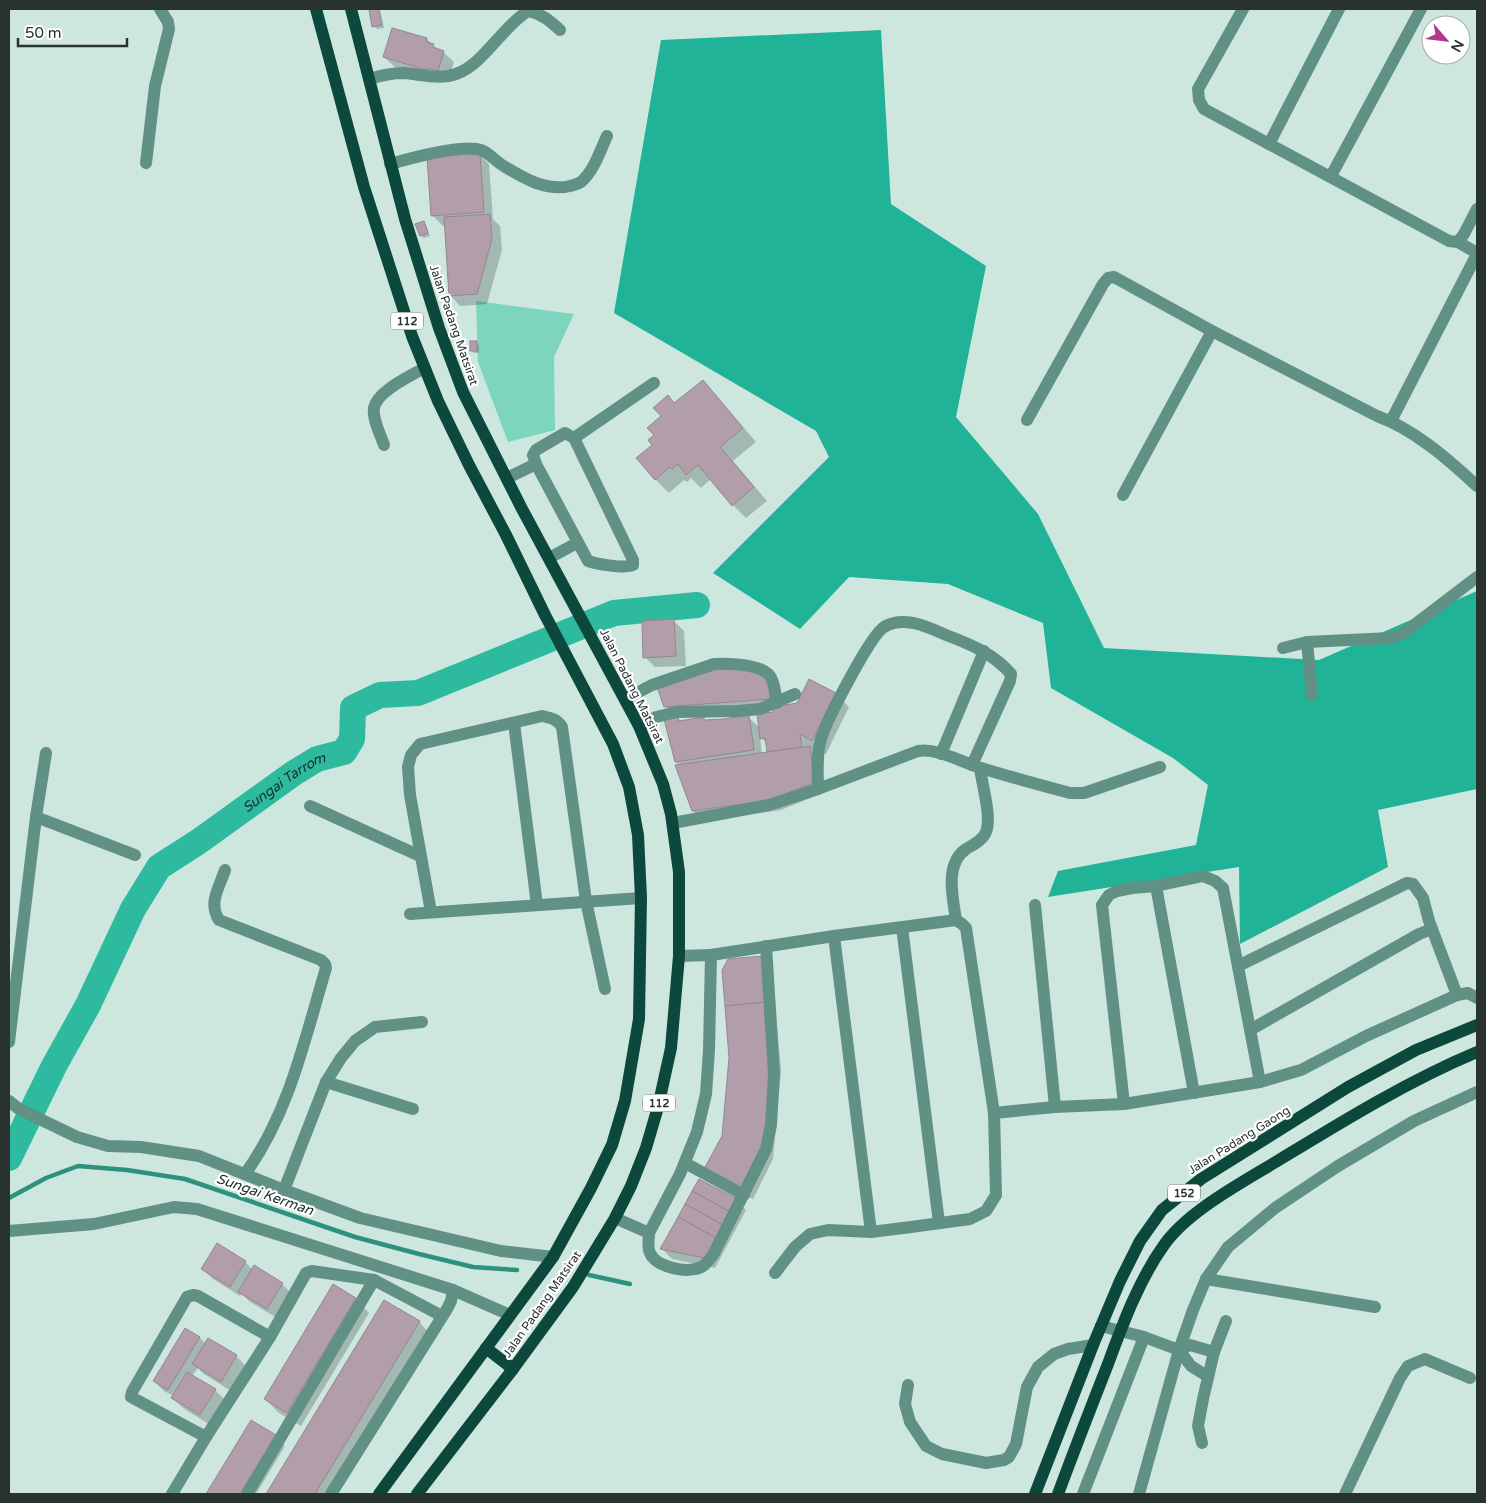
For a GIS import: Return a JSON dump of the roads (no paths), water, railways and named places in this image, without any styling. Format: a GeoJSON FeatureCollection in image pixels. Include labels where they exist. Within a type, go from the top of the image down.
{"type":"FeatureCollection","features":[{"type":"Feature","properties":{"kind":"main road","name":"Jalan Padang Matsirat"},"geometry":{"type":"LineString","coordinates":[[316,9],[364,187],[424,368],[469,465],[613,744],[629,788],[638,835],[641,898],[638,1020],[625,1101],[612,1145],[553,1257],[379,1494]]}},
{"type":"Feature","properties":{"kind":"main road","name":"Jalan Padang Matsirat"},"geometry":{"type":"LineString","coordinates":[[351,9],[390,164],[442,337],[463,392],[639,726],[663,784],[674,823],[679,872],[679,956],[672,1048],[646,1148],[631,1186],[616,1218],[574,1287],[417,1494]]}},
{"type":"Feature","properties":{"kind":"main road","name":"Jalan Padang Gaong"},"geometry":{"type":"LineString","coordinates":[[1035,1494],[1120,1281],[1140,1241],[1162,1210],[1200,1180],[1378,1070],[1416,1050],[1477,1025]]}},
{"type":"Feature","properties":{"kind":"main road","name":"152"},"geometry":{"type":"LineString","coordinates":[[1058,1494],[1120,1331],[1146,1272],[1165,1243],[1186,1222],[1219,1197],[1384,1098],[1446,1065],[1477,1052]]}},
{"type":"Feature","properties":{"kind":"main road"},"geometry":{"type":"LineString","coordinates":[[486,1348],[513,1369]]}},
{"type":"Feature","properties":{"kind":"street"},"geometry":{"type":"LineString","coordinates":[[146,163],[155,86],[169,29],[168,22],[160,9]]}},
{"type":"Feature","properties":{"kind":"street"},"geometry":{"type":"LineString","coordinates":[[1243,9],[1198,89],[1199,100],[1204,109],[1448,241],[1458,242],[1477,253],[1391,421]]}},
{"type":"Feature","properties":{"kind":"street"},"geometry":{"type":"LineString","coordinates":[[1268,144],[1339,9]]}},
{"type":"Feature","properties":{"kind":"street"},"geometry":{"type":"LineString","coordinates":[[1330,176],[1421,9]]}},
{"type":"Feature","properties":{"kind":"street"},"geometry":{"type":"LineString","coordinates":[[368,79],[401,73],[441,77],[456,74],[470,67],[514,21],[528,11],[546,17],[560,30]]}},
{"type":"Feature","properties":{"kind":"street"},"geometry":{"type":"LineString","coordinates":[[390,164],[454,150],[475,148],[483,150],[496,162],[530,181],[556,188],[580,183],[593,167],[607,136]]}},
{"type":"Feature","properties":{"kind":"street"},"geometry":{"type":"LineString","coordinates":[[1458,242],[1477,210]]}},
{"type":"Feature","properties":{"kind":"street"},"geometry":{"type":"LineString","coordinates":[[1027,420],[1103,284],[1108,278],[1114,277],[1212,331],[1369,412],[1391,421],[1424,442],[1457,467],[1477,486]]}},
{"type":"Feature","properties":{"kind":"street"},"geometry":{"type":"LineString","coordinates":[[1123,495],[1212,331]]}},
{"type":"Feature","properties":{"kind":"street"},"geometry":{"type":"LineString","coordinates":[[384,445],[375,423],[374,408],[383,392],[424,368]]}},
{"type":"Feature","properties":{"kind":"street"},"geometry":{"type":"LineString","coordinates":[[574,438],[654,383]]}},
{"type":"Feature","properties":{"kind":"street"},"geometry":{"type":"LineString","coordinates":[[565,433],[574,438],[633,560],[633,564],[630,567],[588,561],[536,464],[533,455],[536,450],[565,433]]}},
{"type":"Feature","properties":{"kind":"street"},"geometry":{"type":"LineString","coordinates":[[507,478],[536,464]]}},
{"type":"Feature","properties":{"kind":"street"},"geometry":{"type":"LineString","coordinates":[[549,558],[577,542]]}},
{"type":"Feature","properties":{"kind":"street"},"geometry":{"type":"LineString","coordinates":[[1283,648],[1307,642],[1391,638],[1405,632],[1477,577]]}},
{"type":"Feature","properties":{"kind":"street"},"geometry":{"type":"LineString","coordinates":[[818,789],[818,756],[821,739],[829,718],[872,640],[883,628],[895,622],[926,626],[984,651],[1004,666],[1011,674],[1010,681],[976,766],[989,821],[986,834],[956,858],[952,884],[956,920]]}},
{"type":"Feature","properties":{"kind":"street"},"geometry":{"type":"LineString","coordinates":[[1307,642],[1312,695]]}},
{"type":"Feature","properties":{"kind":"street"},"geometry":{"type":"LineString","coordinates":[[941,754],[984,651]]}},
{"type":"Feature","properties":{"kind":"street"},"geometry":{"type":"LineString","coordinates":[[625,699],[652,685],[714,664],[723,663],[741,664],[767,672],[773,681],[777,703]]}},
{"type":"Feature","properties":{"kind":"street"},"geometry":{"type":"LineString","coordinates":[[639,726],[656,717],[677,712],[738,711],[760,708],[777,703],[795,694]]}},
{"type":"Feature","properties":{"kind":"street"},"geometry":{"type":"LineString","coordinates":[[431,912],[410,795],[408,767],[412,755],[420,744],[542,716],[553,718],[562,727],[586,902],[605,989]]}},
{"type":"Feature","properties":{"kind":"street"},"geometry":{"type":"LineString","coordinates":[[514,723],[537,905]]}},
{"type":"Feature","properties":{"kind":"street"},"geometry":{"type":"LineString","coordinates":[[674,823],[769,805],[925,750],[1077,794],[1160,767]]}},
{"type":"Feature","properties":{"kind":"street"},"geometry":{"type":"LineString","coordinates":[[9,1042],[36,817],[46,753]]}},
{"type":"Feature","properties":{"kind":"street"},"geometry":{"type":"LineString","coordinates":[[310,806],[420,856]]}},
{"type":"Feature","properties":{"kind":"street"},"geometry":{"type":"LineString","coordinates":[[36,817],[135,855]]}},
{"type":"Feature","properties":{"kind":"street"},"geometry":{"type":"LineString","coordinates":[[225,870],[213,902],[214,912],[219,920],[321,960],[326,968],[294,1074],[268,1139],[245,1174]]}},
{"type":"Feature","properties":{"kind":"street"},"geometry":{"type":"LineString","coordinates":[[1124,1104],[1102,906],[1109,895],[1117,891],[1156,886],[1203,876],[1215,881],[1223,888],[1260,1082]]}},
{"type":"Feature","properties":{"kind":"street"},"geometry":{"type":"LineString","coordinates":[[1238,966],[1407,883],[1413,884],[1423,898],[1432,929],[1457,995]]}},
{"type":"Feature","properties":{"kind":"street"},"geometry":{"type":"LineString","coordinates":[[1156,886],[1194,1094]]}},
{"type":"Feature","properties":{"kind":"street"},"geometry":{"type":"LineString","coordinates":[[410,914],[641,898]]}},
{"type":"Feature","properties":{"kind":"street"},"geometry":{"type":"LineString","coordinates":[[1035,905],[1055,1107]]}},
{"type":"Feature","properties":{"kind":"street"},"geometry":{"type":"LineString","coordinates":[[679,956],[711,955],[956,920],[966,928],[994,1113],[996,1195],[986,1211],[970,1219],[871,1232],[828,1230],[810,1234],[795,1247],[774,1273]]}},
{"type":"Feature","properties":{"kind":"street"},"geometry":{"type":"LineString","coordinates":[[902,927],[939,1223]]}},
{"type":"Feature","properties":{"kind":"street"},"geometry":{"type":"LineString","coordinates":[[1250,1030],[1419,934],[1432,929]]}},
{"type":"Feature","properties":{"kind":"street"},"geometry":{"type":"LineString","coordinates":[[834,936],[871,1232]]}},
{"type":"Feature","properties":{"kind":"street"},"geometry":{"type":"LineString","coordinates":[[711,955],[706,1094],[685,1163],[649,1233],[649,1251],[653,1258],[662,1264],[679,1270],[695,1270],[705,1265],[713,1255],[766,1149],[774,1106],[774,1074],[766,946]]}},
{"type":"Feature","properties":{"kind":"street"},"geometry":{"type":"LineString","coordinates":[[994,1113],[1055,1107],[1124,1104],[1260,1082],[1301,1070],[1366,1036],[1457,995],[1468,993],[1477,998]]}},
{"type":"Feature","properties":{"kind":"street"},"geometry":{"type":"LineString","coordinates":[[284,1190],[326,1082],[341,1058],[355,1041],[375,1028],[422,1022]]}},
{"type":"Feature","properties":{"kind":"street"},"geometry":{"type":"LineString","coordinates":[[326,1082],[413,1109]]}},
{"type":"Feature","properties":{"kind":"street"},"geometry":{"type":"LineString","coordinates":[[1139,1494],[1179,1350],[1193,1310],[1206,1279],[1228,1247],[1275,1208],[1338,1166],[1414,1121],[1477,1092]]}},
{"type":"Feature","properties":{"kind":"street"},"geometry":{"type":"LineString","coordinates":[[14,1105],[77,1137],[108,1146],[141,1147],[199,1156],[360,1218],[501,1251],[553,1257]]}},
{"type":"Feature","properties":{"kind":"street"},"geometry":{"type":"LineString","coordinates":[[685,1163],[744,1194]]}},
{"type":"Feature","properties":{"kind":"street"},"geometry":{"type":"LineString","coordinates":[[9,1231],[94,1224],[174,1206],[198,1209],[453,1290],[510,1315]]}},
{"type":"Feature","properties":{"kind":"street"},"geometry":{"type":"LineString","coordinates":[[616,1218],[649,1233]]}},
{"type":"Feature","properties":{"kind":"street"},"geometry":{"type":"LineString","coordinates":[[172,1494],[270,1337],[306,1273],[312,1271],[374,1280],[442,1316]]}},
{"type":"Feature","properties":{"kind":"street"},"geometry":{"type":"LineString","coordinates":[[1206,1279],[1374,1307]]}},
{"type":"Feature","properties":{"kind":"street"},"geometry":{"type":"LineString","coordinates":[[247,1494],[374,1280]]}},
{"type":"Feature","properties":{"kind":"street"},"geometry":{"type":"LineString","coordinates":[[331,1494],[451,1301],[453,1290]]}},
{"type":"Feature","properties":{"kind":"street"},"geometry":{"type":"LineString","coordinates":[[206,1437],[131,1397],[132,1392],[186,1297],[198,1296],[270,1337]]}},
{"type":"Feature","properties":{"kind":"street"},"geometry":{"type":"LineString","coordinates":[[1202,1443],[1198,1426],[1207,1376],[1226,1321]]}},
{"type":"Feature","properties":{"kind":"street"},"geometry":{"type":"LineString","coordinates":[[1101,1326],[1179,1350],[1191,1366],[1207,1376]]}},
{"type":"Feature","properties":{"kind":"street"},"geometry":{"type":"LineString","coordinates":[[1083,1494],[1144,1338]]}},
{"type":"Feature","properties":{"kind":"street"},"geometry":{"type":"LineString","coordinates":[[908,1385],[905,1404],[910,1422],[926,1446],[942,1454],[986,1463],[1004,1460],[1009,1457],[1016,1444],[1027,1387],[1038,1367],[1054,1354],[1068,1349],[1093,1345]]}},
{"type":"Feature","properties":{"kind":"street"},"geometry":{"type":"LineString","coordinates":[[1179,1350],[1190,1345],[1214,1352]]}},
{"type":"Feature","properties":{"kind":"street"},"geometry":{"type":"LineString","coordinates":[[1345,1494],[1400,1378],[1408,1366],[1425,1359],[1470,1378]]}},
{"type":"Feature","properties":{"kind":"waterway","name":"Sungai Tarrom"},"geometry":{"type":"LineString","coordinates":[[9,1158],[54,1066],[88,1005],[133,909],[159,867],[198,842],[294,773],[317,759],[344,752],[352,739],[353,708],[380,695],[418,693],[614,613],[697,605]]}},
{"type":"Feature","properties":{"kind":"waterway","name":"Sungai Kerman"},"geometry":{"type":"LineString","coordinates":[[9,1198],[46,1178],[78,1166],[127,1170],[185,1179],[355,1237],[419,1254],[473,1267],[517,1270]]}},
{"type":"Feature","properties":{"kind":"waterway","name":"Sungai Kerman"},"geometry":{"type":"LineString","coordinates":[[589,1275],[630,1284]]}}]}
